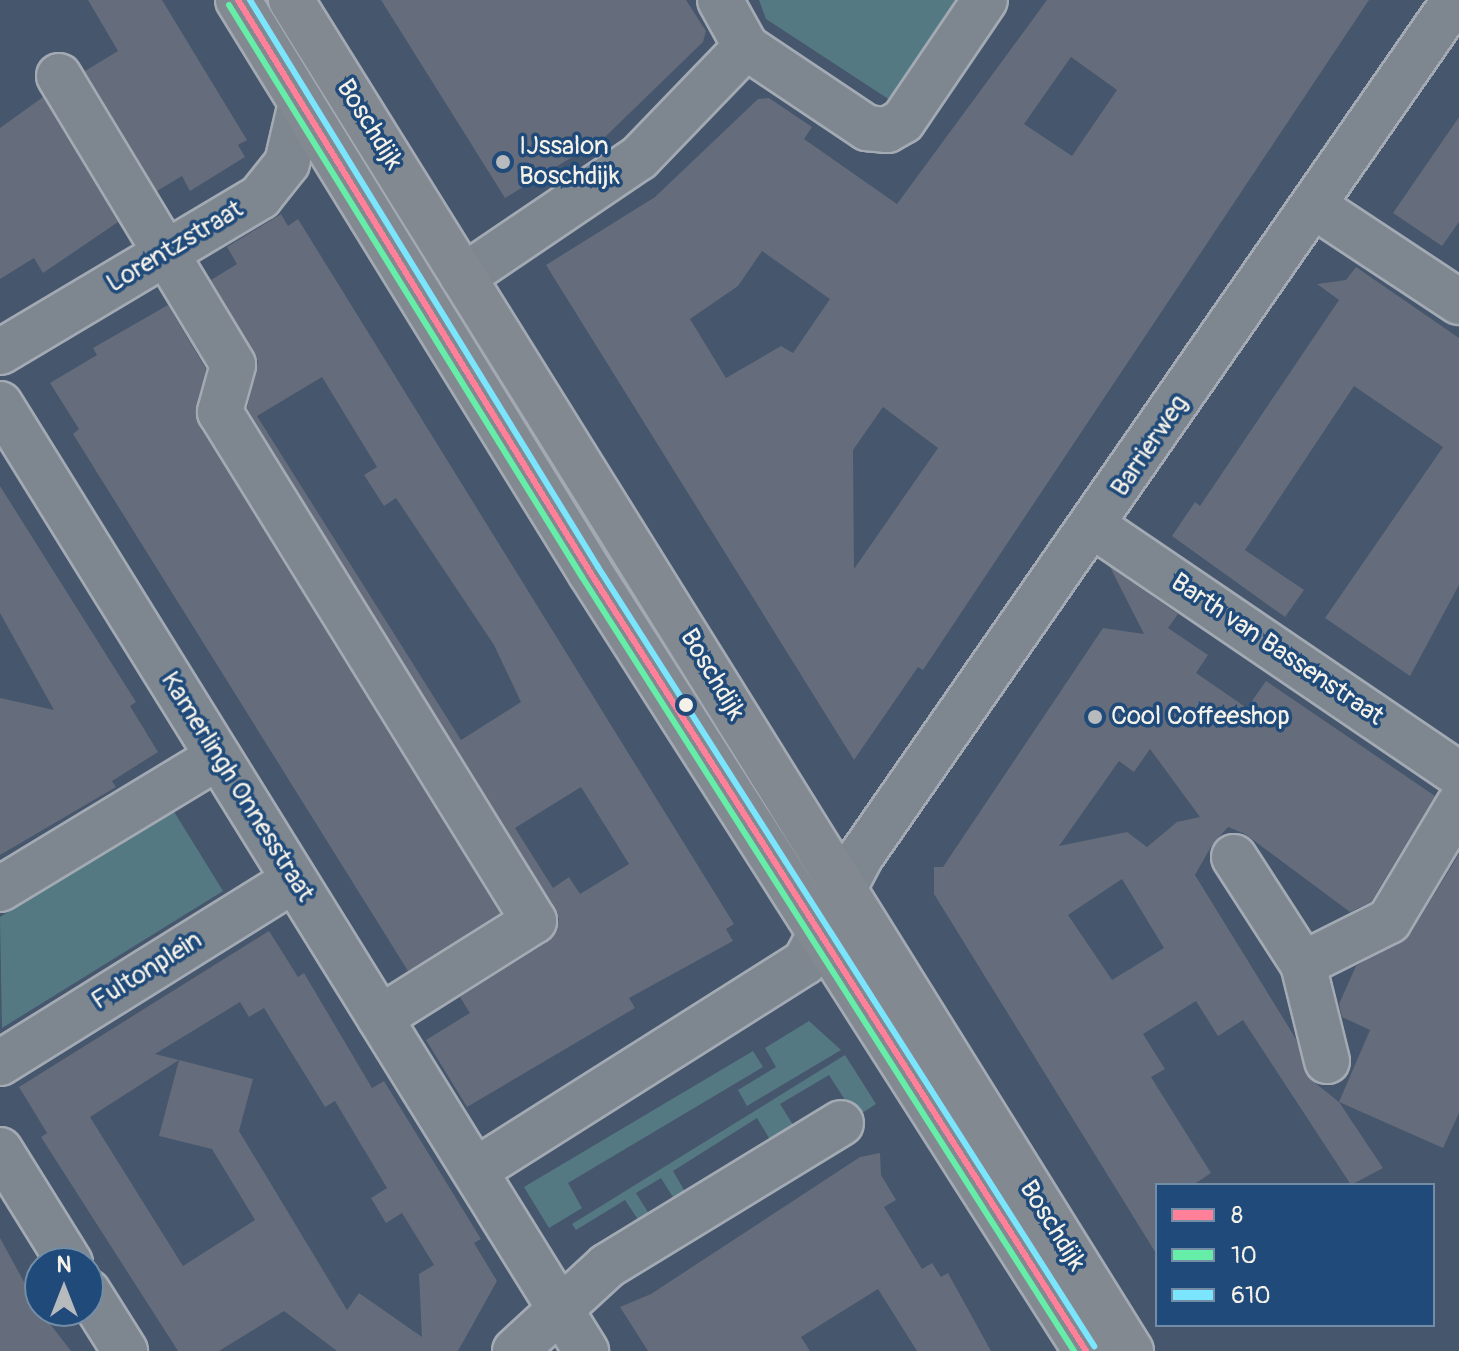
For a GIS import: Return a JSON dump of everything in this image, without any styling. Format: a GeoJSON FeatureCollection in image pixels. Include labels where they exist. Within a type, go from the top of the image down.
{"type":"FeatureCollection","features":[{"type":"Feature","properties":{"kind":"main road","name":"Boschdijk"},"geometry":{"type":"LineString","coordinates":[[238,0],[590,572],[822,930],[1086,1351]]}},
{"type":"Feature","properties":{"kind":"main road","name":"Boschdijk"},"geometry":{"type":"LineString","coordinates":[[291,0],[1131,1351]]}},
{"type":"Feature","properties":{"kind":"street"},"geometry":{"type":"LineString","coordinates":[[720,0],[746,47],[867,128],[887,130],[903,121],[985,0]]}},
{"type":"Feature","properties":{"kind":"street","name":"Barrierweg"},"geometry":{"type":"LineString","coordinates":[[476,1170],[764,993],[805,962],[843,890],[1455,0]]}},
{"type":"Feature","properties":{"kind":"street"},"geometry":{"type":"LineString","coordinates":[[463,277],[639,158],[746,47]]}},
{"type":"Feature","properties":{"kind":"street"},"geometry":{"type":"LineString","coordinates":[[59,76],[233,365],[220,412],[534,921],[380,1018]]}},
{"type":"Feature","properties":{"kind":"street","name":"Lorentzstraat"},"geometry":{"type":"LineString","coordinates":[[0,352],[167,251],[278,178],[301,103]]}},
{"type":"Feature","properties":{"kind":"street"},"geometry":{"type":"LineString","coordinates":[[1314,206],[1459,302]]}},
{"type":"Feature","properties":{"kind":"street","name":"Kamerlingh Onnesstraat"},"geometry":{"type":"LineString","coordinates":[[0,404],[586,1351]]}},
{"type":"Feature","properties":{"kind":"street","name":"Barth van Bassenstraat"},"geometry":{"type":"LineString","coordinates":[[1095,527],[1459,774]]}},
{"type":"Feature","properties":{"kind":"street"},"geometry":{"type":"LineString","coordinates":[[0,889],[218,757]]}},
{"type":"Feature","properties":{"kind":"street"},"geometry":{"type":"LineString","coordinates":[[1303,964],[1389,921],[1459,804]]}},
{"type":"Feature","properties":{"kind":"street"},"geometry":{"type":"LineString","coordinates":[[1234,857],[1303,964],[1327,1061]]}},
{"type":"Feature","properties":{"kind":"street","name":"Fultonplein"},"geometry":{"type":"LineString","coordinates":[[0,1063],[294,880]]}},
{"type":"Feature","properties":{"kind":"street"},"geometry":{"type":"LineString","coordinates":[[515,1351],[558,1306],[607,1266],[841,1123]]}},
{"type":"Feature","properties":{"kind":"street"},"geometry":{"type":"LineString","coordinates":[[0,1150],[60,1247]]}},
{"type":"Feature","properties":{"kind":"street"},"geometry":{"type":"LineString","coordinates":[[104,1318],[125,1351]]}},
{"type":"Feature","properties":{"kind":"green space"},"geometry":{"type":"Polygon","coordinates":[[[759,0],[965,0],[896,104],[766,19],[759,0]]]}},
{"type":"Feature","properties":{"kind":"green space"},"geometry":{"type":"Polygon","coordinates":[[[173,810],[223,891],[2,1028],[0,917],[173,810]]]}},
{"type":"Feature","properties":{"kind":"green space"},"geometry":{"type":"Polygon","coordinates":[[[809,1021],[841,1050],[747,1106],[738,1090],[776,1067],[765,1048],[809,1021]]]}},
{"type":"Feature","properties":{"kind":"green space"},"geometry":{"type":"Polygon","coordinates":[[[753,1051],[763,1067],[568,1183],[582,1208],[549,1228],[524,1187],[753,1051]]]}},
{"type":"Feature","properties":{"kind":"green space"},"geometry":{"type":"Polygon","coordinates":[[[845,1055],[876,1104],[856,1117],[829,1075],[780,1104],[795,1128],[772,1143],[757,1118],[673,1171],[687,1195],[676,1202],[661,1178],[636,1193],[651,1217],[641,1224],[625,1200],[576,1230],[572,1224],[845,1055]]]}},
{"type":"Feature","properties":{"kind":"building"},"geometry":{"type":"Polygon","coordinates":[[[88,0],[162,0],[247,140],[238,145],[245,157],[190,191],[182,176],[157,191],[85,71],[118,51],[88,0]]]}},
{"type":"Feature","properties":{"kind":"building"},"geometry":{"type":"Polygon","coordinates":[[[381,0],[686,0],[706,31],[703,42],[605,137],[505,198],[381,0]]]}},
{"type":"Feature","properties":{"kind":"building"},"geometry":{"type":"Polygon","coordinates":[[[1047,0],[1369,0],[923,670],[918,667],[854,760],[546,265],[655,197],[758,99],[769,98],[812,127],[804,139],[897,204],[1047,0]],[[1071,57],[1024,124],[1072,156],[1117,90],[1071,57]],[[762,251],[738,286],[690,319],[726,378],[781,346],[793,353],[830,299],[762,251]],[[883,407],[853,450],[854,569],[938,448],[883,407]]]}},
{"type":"Feature","properties":{"kind":"building"},"geometry":{"type":"Polygon","coordinates":[[[43,97],[118,222],[43,273],[34,258],[0,279],[0,128],[43,97]]]}},
{"type":"Feature","properties":{"kind":"building"},"geometry":{"type":"Polygon","coordinates":[[[1459,117],[1459,222],[1442,246],[1393,213],[1459,117]]]}},
{"type":"Feature","properties":{"kind":"building"},"geometry":{"type":"Polygon","coordinates":[[[281,214],[288,226],[298,219],[734,924],[726,929],[733,941],[629,998],[635,1008],[467,1107],[426,1040],[470,1013],[460,997],[547,942],[559,919],[247,408],[258,361],[211,280],[237,264],[227,247],[281,214]],[[322,377],[257,416],[461,740],[521,702],[494,645],[396,498],[384,506],[364,475],[377,467],[322,377]],[[581,787],[515,828],[553,888],[569,877],[580,894],[629,864],[581,787]]]}},
{"type":"Feature","properties":{"kind":"building"},"geometry":{"type":"Polygon","coordinates":[[[1356,267],[1459,338],[1459,585],[1410,676],[1325,618],[1443,447],[1354,386],[1245,550],[1304,590],[1285,617],[1172,536],[1195,502],[1200,506],[1339,300],[1317,284],[1346,280],[1356,267]]]}},
{"type":"Feature","properties":{"kind":"building"},"geometry":{"type":"Polygon","coordinates":[[[168,305],[206,369],[199,425],[500,913],[408,971],[73,434],[79,429],[50,383],[97,355],[93,348],[168,305]]]}},
{"type":"Feature","properties":{"kind":"building"},"geometry":{"type":"Polygon","coordinates":[[[0,486],[136,702],[130,706],[158,752],[112,781],[116,787],[0,855],[0,698],[54,710],[0,613],[0,486]]]}},
{"type":"Feature","properties":{"kind":"building"},"geometry":{"type":"Polygon","coordinates":[[[1110,567],[1178,614],[1168,628],[1208,655],[1196,673],[1247,708],[1266,681],[1435,796],[1371,902],[1350,912],[1245,834],[1228,827],[1212,845],[1195,875],[1296,1039],[1309,1078],[1339,1102],[1383,1168],[1350,1183],[1243,1020],[1218,1036],[1196,1001],[1143,1034],[1165,1069],[1151,1077],[1211,1173],[1196,1183],[1155,1183],[1155,1252],[934,894],[934,867],[943,867],[1103,628],[1144,634],[1110,567]],[[1150,749],[1134,772],[1119,761],[1059,846],[1127,832],[1147,847],[1177,822],[1200,817],[1150,749]],[[1122,879],[1068,915],[1112,980],[1164,948],[1122,879]]]}},
{"type":"Feature","properties":{"kind":"building"},"geometry":{"type":"Polygon","coordinates":[[[1459,854],[1459,1113],[1443,1148],[1339,1102],[1370,1030],[1342,1017],[1339,1004],[1356,966],[1410,934],[1459,854]]]}},
{"type":"Feature","properties":{"kind":"building"},"geometry":{"type":"Polygon","coordinates":[[[269,931],[298,977],[304,973],[372,1088],[384,1081],[481,1239],[474,1243],[497,1281],[458,1351],[337,1351],[284,1311],[219,1351],[178,1351],[41,1137],[47,1133],[19,1087],[269,931]],[[240,1002],[155,1054],[253,1079],[239,1131],[347,1310],[359,1293],[422,1337],[419,1274],[434,1265],[402,1213],[386,1223],[371,1198],[387,1188],[335,1101],[325,1107],[264,1008],[249,1017],[240,1002]],[[179,1060],[90,1117],[183,1266],[255,1220],[212,1149],[159,1136],[179,1060]]]}},
{"type":"Feature","properties":{"kind":"building"},"geometry":{"type":"Polygon","coordinates":[[[880,1153],[881,1175],[896,1200],[884,1207],[922,1269],[932,1263],[941,1277],[948,1273],[991,1351],[917,1351],[878,1289],[801,1337],[810,1351],[648,1351],[620,1307],[651,1294],[860,1157],[880,1153]]]}},
{"type":"Feature","properties":{"kind":"building"},"geometry":{"type":"Polygon","coordinates":[[[0,1238],[24,1282],[24,1327],[52,1327],[71,1351],[0,1351],[0,1238]]]}},
{"type":"Feature","properties":{"kind":"transit line","name":"8"},"geometry":{"type":"LineString","coordinates":[[238,0],[590,572],[1086,1351]]}},
{"type":"Feature","properties":{"kind":"transit line","name":"610"},"geometry":{"type":"LineString","coordinates":[[250,0],[598,567],[1094,1346]]}},
{"type":"Feature","properties":{"kind":"transit line","name":"10"},"geometry":{"type":"LineString","coordinates":[[229,5],[582,577],[1074,1351]]}},
{"type":"Feature","properties":{"kind":"place","name":"IJssalon Boschdijk"},"geometry":{"type":"Point","coordinates":[503,162]}},
{"type":"Feature","properties":{"kind":"place","name":"Cool Coffeeshop"},"geometry":{"type":"Point","coordinates":[1095,717]}}]}
